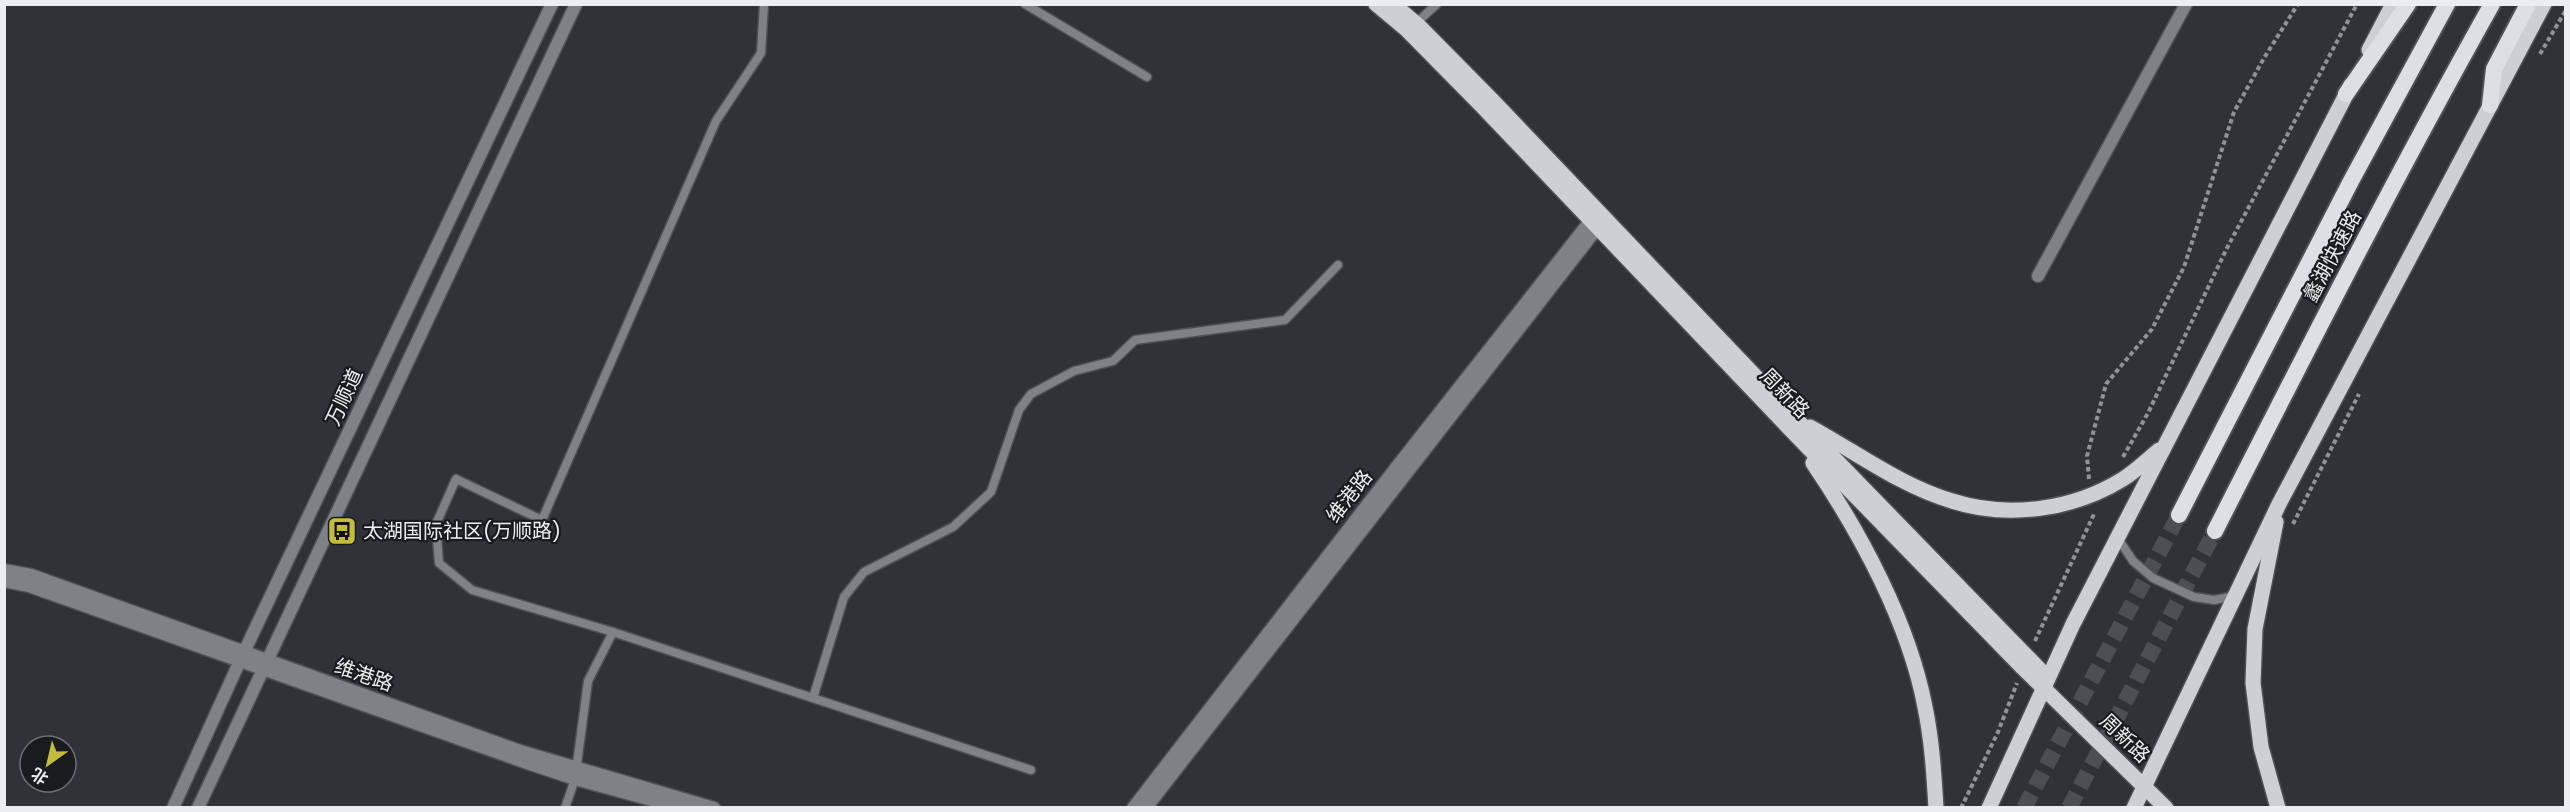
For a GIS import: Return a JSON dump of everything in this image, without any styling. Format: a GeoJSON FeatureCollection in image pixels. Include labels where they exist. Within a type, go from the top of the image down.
{"type":"FeatureCollection","features":[{"type":"Feature","properties":{"kind":"highway"},"geometry":{"type":"LineString","coordinates":[[2346,94],[2408,4]]}},
{"type":"Feature","properties":{"kind":"highway","name":"蠡湖快速路"},"geometry":{"type":"LineString","coordinates":[[2179,515],[2351,180],[2447,4]]}},
{"type":"Feature","properties":{"kind":"highway","name":"蠡湖快速路"},"geometry":{"type":"LineString","coordinates":[[2216,531],[2329,307],[2439,98],[2492,4]]}},
{"type":"Feature","properties":{"kind":"highway"},"geometry":{"type":"LineString","coordinates":[[2490,105],[2494,69],[2528,4]]}},
{"type":"Feature","properties":{"kind":"main road","name":"周新路"},"geometry":{"type":"LineString","coordinates":[[1376,4],[1406,29],[1598,219]]}},
{"type":"Feature","properties":{"kind":"main road","name":"周新路"},"geometry":{"type":"LineString","coordinates":[[1393,4],[1416,23],[1794,425],[2025,663],[2146,782],[2177,807]]}},
{"type":"Feature","properties":{"kind":"main road"},"geometry":{"type":"LineString","coordinates":[[1989,807],[2117,537],[2393,4]]}},
{"type":"Feature","properties":{"kind":"main road"},"geometry":{"type":"LineString","coordinates":[[2134,807],[2279,504],[2544,4]]}},
{"type":"Feature","properties":{"kind":"main road"},"geometry":{"type":"LineString","coordinates":[[1794,425],[1952,501],[1995,509],[2042,510],[2080,500],[2123,479],[2163,446]]}},
{"type":"Feature","properties":{"kind":"main road"},"geometry":{"type":"LineString","coordinates":[[1794,425],[1868,556],[1893,607],[1911,655],[1925,705],[1934,762],[1936,807]]}},
{"type":"Feature","properties":{"kind":"main road"},"geometry":{"type":"LineString","coordinates":[[2278,807],[2260,747],[2253,683],[2255,629],[2279,504]]}},
{"type":"Feature","properties":{"kind":"main road","name":"周新路"},"geometry":{"type":"LineString","coordinates":[[2146,782],[2166,807]]}},
{"type":"Feature","properties":{"kind":"street","name":"万顺道"},"geometry":{"type":"LineString","coordinates":[[173,807],[552,4]]}},
{"type":"Feature","properties":{"kind":"street"},"geometry":{"type":"LineString","coordinates":[[198,807],[576,4]]}},
{"type":"Feature","properties":{"kind":"street"},"geometry":{"type":"LineString","coordinates":[[2038,276],[2186,4]]}},
{"type":"Feature","properties":{"kind":"street","name":"维港路"},"geometry":{"type":"LineString","coordinates":[[1133,807],[1598,219]]}},
{"type":"Feature","properties":{"kind":"street","name":"维港路"},"geometry":{"type":"LineString","coordinates":[[1146,807],[1598,219]]}},
{"type":"Feature","properties":{"kind":"street","name":"维港路"},"geometry":{"type":"LineString","coordinates":[[4,570],[31,575],[263,665],[575,774],[681,807]]}},
{"type":"Feature","properties":{"kind":"street","name":"维港路"},"geometry":{"type":"LineString","coordinates":[[4,581],[29,586],[243,657]]}},
{"type":"Feature","properties":{"kind":"street","name":"维港路"},"geometry":{"type":"LineString","coordinates":[[575,774],[714,807]]}},
{"type":"Feature","properties":{"kind":"lane"},"geometry":{"type":"LineString","coordinates":[[764,4],[761,53],[716,121],[542,520],[456,479],[436,524],[439,563],[472,590],[613,632],[1031,770]]}},
{"type":"Feature","properties":{"kind":"lane"},"geometry":{"type":"LineString","coordinates":[[1025,4],[1147,77]]}},
{"type":"Feature","properties":{"kind":"lane"},"geometry":{"type":"LineString","coordinates":[[1416,23],[1437,4]]}},
{"type":"Feature","properties":{"kind":"lane"},"geometry":{"type":"LineString","coordinates":[[813,698],[844,597],[864,572],[953,527],[990,492],[1019,410],[1031,394],[1074,372],[1113,361],[1135,340],[1285,320],[1338,265]]}},
{"type":"Feature","properties":{"kind":"lane"},"geometry":{"type":"LineString","coordinates":[[2117,537],[2133,561],[2153,578],[2194,597],[2214,600],[2235,596]]}},
{"type":"Feature","properties":{"kind":"lane"},"geometry":{"type":"LineString","coordinates":[[565,807],[575,774],[588,681],[613,632]]}},
{"type":"Feature","properties":{"kind":"path"},"geometry":{"type":"LineString","coordinates":[[2090,495],[2087,456],[2106,384],[2152,329],[2179,277],[2234,112],[2298,4]]}},
{"type":"Feature","properties":{"kind":"path"},"geometry":{"type":"LineString","coordinates":[[2122,459],[2148,413],[2228,248],[2357,4]]}},
{"type":"Feature","properties":{"kind":"path"},"geometry":{"type":"LineString","coordinates":[[1961,807],[1998,732],[2025,663],[2107,487]]}},
{"type":"Feature","properties":{"kind":"tunnel"},"geometry":{"type":"LineString","coordinates":[[2024,808],[2179,515]]}},
{"type":"Feature","properties":{"kind":"tunnel"},"geometry":{"type":"LineString","coordinates":[[2069,808],[2215,531]]}},
{"type":"Feature","properties":{"kind":"place","name":"太湖国际社区(万顺路)"},"geometry":{"type":"Point","coordinates":[342,531]}}]}
